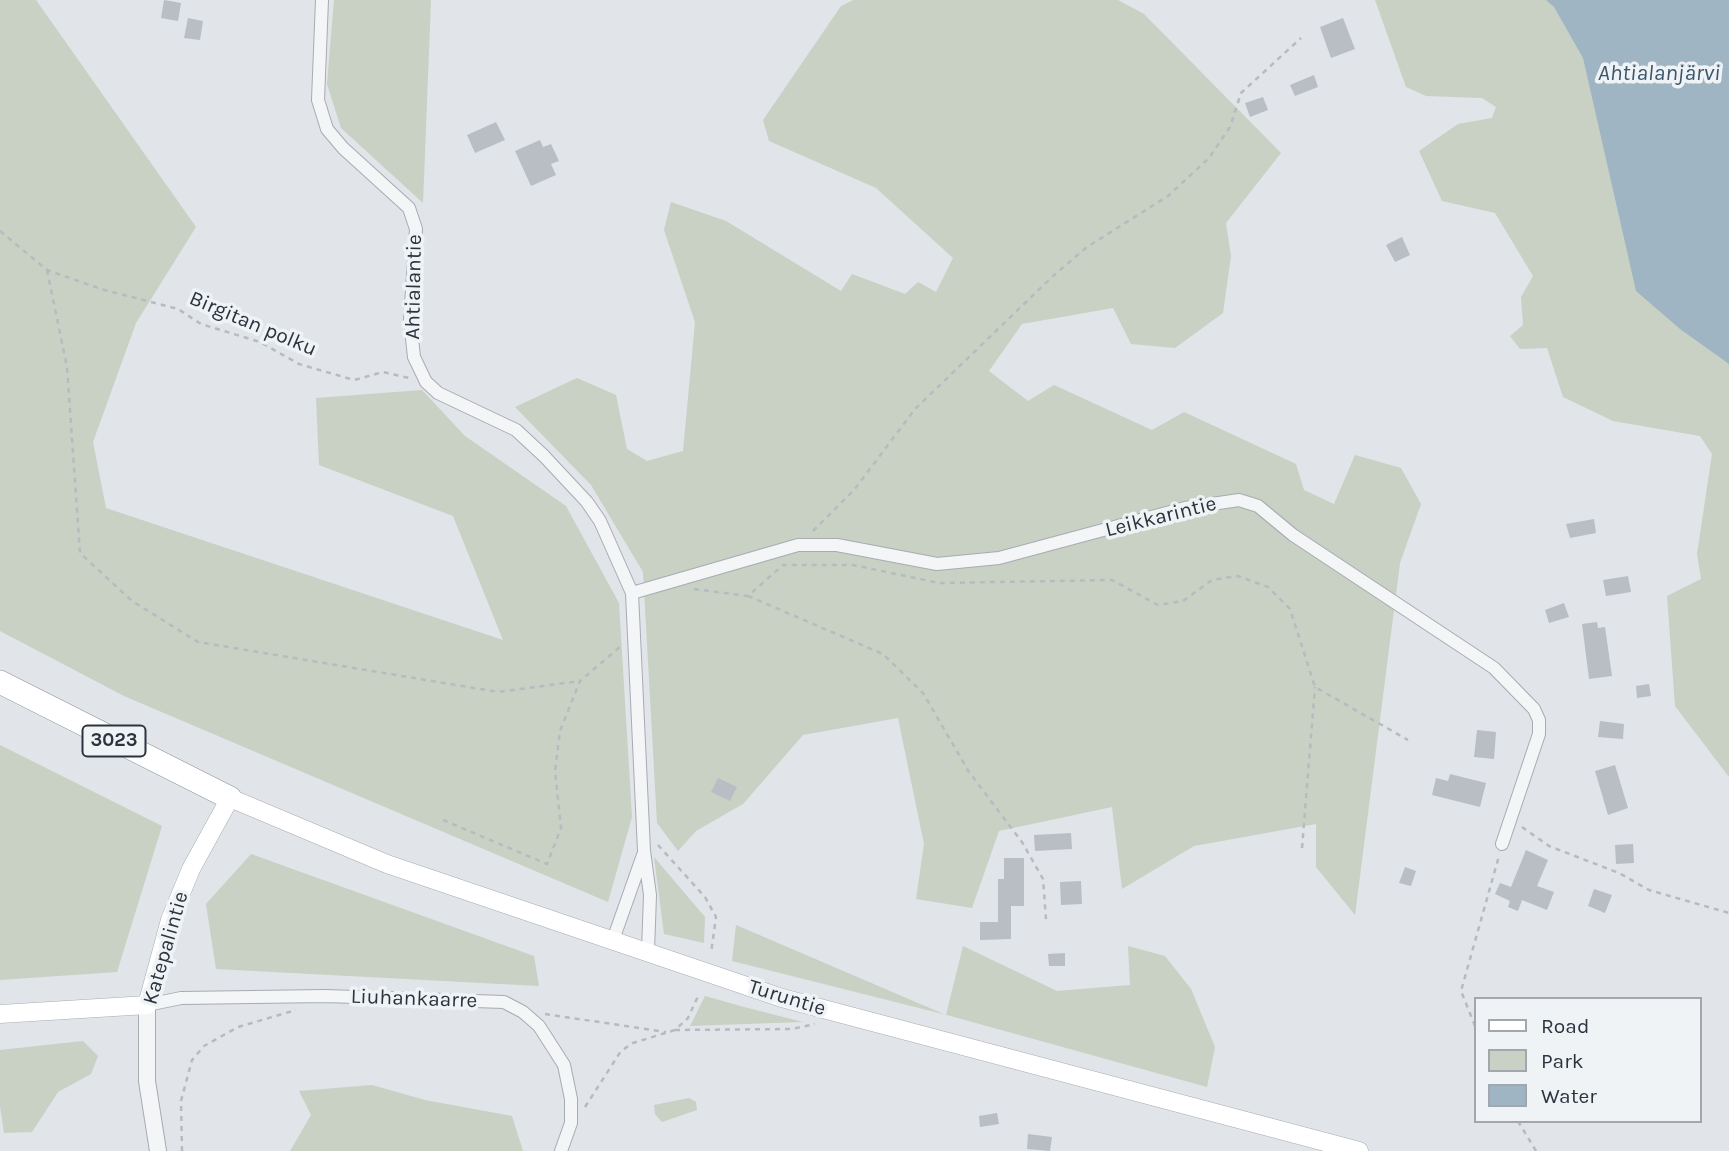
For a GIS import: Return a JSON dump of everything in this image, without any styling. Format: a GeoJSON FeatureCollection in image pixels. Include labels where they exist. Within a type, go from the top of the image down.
{"type":"FeatureCollection","features":[{"type":"Feature","properties":{"kind":"highway","name":"3023"},"geometry":{"type":"LineString","coordinates":[[0,682],[230,798]]}},
{"type":"Feature","properties":{"kind":"main road","name":"Turuntie"},"geometry":{"type":"LineString","coordinates":[[230,798],[387,864],[782,998],[1359,1151]]}},
{"type":"Feature","properties":{"kind":"main road","name":"Katepalintie"},"geometry":{"type":"LineString","coordinates":[[147,1005],[170,920],[191,869],[230,798]]}},
{"type":"Feature","properties":{"kind":"main road"},"geometry":{"type":"LineString","coordinates":[[0,1014],[147,1005]]}},
{"type":"Feature","properties":{"kind":"street","name":"Ahtialantie"},"geometry":{"type":"LineString","coordinates":[[322,0],[318,100],[327,129],[369,173],[393,190],[409,208],[416,229],[410,320],[414,357],[426,382]]}},
{"type":"Feature","properties":{"kind":"street"},"geometry":{"type":"LineString","coordinates":[[426,382],[438,393],[516,430],[544,456],[587,502],[600,521],[632,593],[644,851],[650,895],[648,951]]}},
{"type":"Feature","properties":{"kind":"street","name":"Leikkarintie"},"geometry":{"type":"LineString","coordinates":[[632,593],[671,584],[798,545],[837,545],[937,564],[999,558],[1209,503],[1239,500],[1258,506],[1293,535],[1494,668],[1534,709],[1539,720],[1539,734],[1502,844]]}},
{"type":"Feature","properties":{"kind":"street"},"geometry":{"type":"LineString","coordinates":[[613,940],[644,851]]}},
{"type":"Feature","properties":{"kind":"street","name":"Liuhankaarre"},"geometry":{"type":"LineString","coordinates":[[147,1005],[181,998],[325,996],[504,1002],[523,1012],[547,1036],[564,1065],[571,1098],[571,1123],[561,1151]]}},
{"type":"Feature","properties":{"kind":"street","name":"Katepalintie"},"geometry":{"type":"LineString","coordinates":[[147,1005],[147,1082],[158,1151]]}},
{"type":"Feature","properties":{"kind":"path"},"geometry":{"type":"LineString","coordinates":[[798,545],[854,490],[915,409],[1053,276],[1087,247],[1168,196],[1209,159],[1230,127],[1241,93],[1301,38]]}},
{"type":"Feature","properties":{"kind":"path","name":"Birgitan polku"},"geometry":{"type":"LineString","coordinates":[[0,231],[47,270],[101,289],[178,309],[201,324],[260,342],[299,364],[355,380],[383,372],[426,382]]}},
{"type":"Feature","properties":{"kind":"path"},"geometry":{"type":"LineString","coordinates":[[47,270],[67,367],[80,553],[132,601],[198,642],[498,692],[580,681]]}},
{"type":"Feature","properties":{"kind":"path"},"geometry":{"type":"LineString","coordinates":[[748,596],[783,565],[853,565],[939,583],[1112,580],[1158,605],[1183,601],[1212,580],[1238,576],[1268,587],[1290,609],[1315,687],[1302,848]]}},
{"type":"Feature","properties":{"kind":"path"},"geometry":{"type":"LineString","coordinates":[[671,584],[748,596],[883,654],[923,693],[969,772],[1022,842],[1043,879],[1046,919]]}},
{"type":"Feature","properties":{"kind":"path"},"geometry":{"type":"LineString","coordinates":[[443,820],[547,864],[561,828],[555,771],[560,731],[580,681],[605,657],[634,637]]}},
{"type":"Feature","properties":{"kind":"path"},"geometry":{"type":"LineString","coordinates":[[1315,687],[1408,740]]}},
{"type":"Feature","properties":{"kind":"path"},"geometry":{"type":"LineString","coordinates":[[1510,820],[1549,846],[1619,873],[1649,890],[1729,914]]}},
{"type":"Feature","properties":{"kind":"path"},"geometry":{"type":"LineString","coordinates":[[643,828],[705,897],[716,917],[711,953]]}},
{"type":"Feature","properties":{"kind":"path"},"geometry":{"type":"LineString","coordinates":[[1474,1024],[1461,991],[1502,844]]}},
{"type":"Feature","properties":{"kind":"path"},"geometry":{"type":"LineString","coordinates":[[676,1030],[688,1018],[699,994]]}},
{"type":"Feature","properties":{"kind":"path"},"geometry":{"type":"LineString","coordinates":[[182,1151],[181,1101],[192,1060],[204,1046],[238,1027],[285,1015],[325,996]]}},
{"type":"Feature","properties":{"kind":"path"},"geometry":{"type":"LineString","coordinates":[[523,1012],[669,1032]]}},
{"type":"Feature","properties":{"kind":"path"},"geometry":{"type":"LineString","coordinates":[[571,1123],[587,1104],[621,1051],[633,1043],[676,1030],[792,1029],[815,1024],[839,1013]]}},
{"type":"Feature","properties":{"kind":"path"},"geometry":{"type":"LineString","coordinates":[[1519,1123],[1536,1151]]}},
{"type":"Feature","properties":{"kind":"green space"},"geometry":{"type":"Polygon","coordinates":[[[0,0],[36,0],[196,227],[136,323],[93,442],[106,508],[503,640],[453,516],[319,465],[316,398],[422,390],[465,436],[566,506],[619,603],[632,817],[608,902],[124,696],[0,631],[0,0]]]}},
{"type":"Feature","properties":{"kind":"green space"},"geometry":{"type":"Polygon","coordinates":[[[334,0],[431,0],[423,203],[341,128],[327,84],[334,0]]]}},
{"type":"Feature","properties":{"kind":"green space"},"geometry":{"type":"Polygon","coordinates":[[[853,0],[1118,0],[1144,14],[1281,153],[1226,223],[1231,256],[1223,313],[1175,348],[1131,344],[1113,308],[1022,324],[989,371],[1028,401],[1054,385],[1152,430],[1184,412],[1296,464],[1304,490],[1334,504],[1355,455],[1401,468],[1421,504],[1400,563],[1355,915],[1316,867],[1316,824],[1194,846],[1122,889],[1112,807],[999,831],[972,908],[916,899],[924,844],[898,718],[803,735],[743,804],[696,831],[678,851],[657,823],[643,572],[591,485],[515,407],[577,378],[616,395],[627,449],[647,461],[683,451],[695,322],[664,230],[671,202],[726,221],[841,291],[852,274],[905,294],[918,282],[936,292],[953,258],[876,188],[769,141],[763,120],[841,6],[853,0]]]}},
{"type":"Feature","properties":{"kind":"green space"},"geometry":{"type":"Polygon","coordinates":[[[1375,0],[1729,0],[1729,777],[1675,706],[1667,596],[1701,579],[1697,554],[1712,454],[1700,436],[1613,421],[1563,397],[1547,348],[1520,349],[1510,336],[1523,325],[1521,297],[1533,276],[1495,213],[1442,201],[1419,151],[1458,124],[1492,118],[1496,107],[1482,98],[1426,96],[1406,87],[1375,0]]]}},
{"type":"Feature","properties":{"kind":"green space"},"geometry":{"type":"Polygon","coordinates":[[[0,745],[162,826],[117,972],[0,980],[0,745]]]}},
{"type":"Feature","properties":{"kind":"green space"},"geometry":{"type":"Polygon","coordinates":[[[251,854],[534,956],[539,986],[216,969],[206,904],[251,854]]]}},
{"type":"Feature","properties":{"kind":"green space"},"geometry":{"type":"Polygon","coordinates":[[[654,857],[705,917],[704,943],[664,934],[654,857]]]}},
{"type":"Feature","properties":{"kind":"green space"},"geometry":{"type":"Polygon","coordinates":[[[736,925],[945,1014],[732,961],[736,925]]]}},
{"type":"Feature","properties":{"kind":"green space"},"geometry":{"type":"Polygon","coordinates":[[[963,946],[1057,991],[1130,985],[1128,946],[1165,956],[1191,989],[1215,1047],[1207,1087],[946,1015],[963,946]]]}},
{"type":"Feature","properties":{"kind":"green space"},"geometry":{"type":"Polygon","coordinates":[[[705,996],[744,1007],[803,1022],[690,1026],[705,996]]]}},
{"type":"Feature","properties":{"kind":"green space"},"geometry":{"type":"Polygon","coordinates":[[[83,1041],[98,1056],[91,1074],[58,1092],[32,1132],[4,1133],[0,1106],[0,1050],[83,1041]]]}},
{"type":"Feature","properties":{"kind":"green space"},"geometry":{"type":"Polygon","coordinates":[[[372,1085],[425,1100],[512,1116],[523,1151],[290,1151],[311,1115],[299,1091],[372,1085]]]}},
{"type":"Feature","properties":{"kind":"green space"},"geometry":{"type":"Polygon","coordinates":[[[689,1098],[696,1102],[697,1110],[662,1122],[655,1114],[654,1105],[689,1098]]]}},
{"type":"Feature","properties":{"kind":"water","name":"Ahtialanjärvi"},"geometry":{"type":"Polygon","coordinates":[[[1546,0],[1729,0],[1729,364],[1680,329],[1636,291],[1583,58],[1554,7],[1546,0]]]}},
{"type":"Feature","properties":{"kind":"building"},"geometry":{"type":"Polygon","coordinates":[[[164,0],[181,3],[178,21],[161,18],[164,0]]]}},
{"type":"Feature","properties":{"kind":"building"},"geometry":{"type":"Polygon","coordinates":[[[188,18],[203,21],[200,40],[184,38],[188,18]]]}},
{"type":"Feature","properties":{"kind":"building"},"geometry":{"type":"Polygon","coordinates":[[[1343,18],[1355,49],[1331,58],[1320,27],[1343,18]]]}},
{"type":"Feature","properties":{"kind":"building"},"geometry":{"type":"Polygon","coordinates":[[[1314,75],[1318,87],[1295,96],[1290,85],[1314,75]]]}},
{"type":"Feature","properties":{"kind":"building"},"geometry":{"type":"Polygon","coordinates":[[[1263,97],[1268,110],[1250,117],[1245,103],[1263,97]]]}},
{"type":"Feature","properties":{"kind":"building"},"geometry":{"type":"Polygon","coordinates":[[[496,122],[505,140],[475,153],[467,135],[496,122]]]}},
{"type":"Feature","properties":{"kind":"building"},"geometry":{"type":"Polygon","coordinates":[[[540,140],[543,147],[551,144],[559,161],[551,164],[556,175],[531,186],[515,151],[540,140]]]}},
{"type":"Feature","properties":{"kind":"building"},"geometry":{"type":"Polygon","coordinates":[[[1402,237],[1410,255],[1395,262],[1386,245],[1402,237]]]}},
{"type":"Feature","properties":{"kind":"building"},"geometry":{"type":"Polygon","coordinates":[[[1594,519],[1596,533],[1570,538],[1566,524],[1594,519]]]}},
{"type":"Feature","properties":{"kind":"building"},"geometry":{"type":"Polygon","coordinates":[[[1628,576],[1631,592],[1606,596],[1603,580],[1628,576]]]}},
{"type":"Feature","properties":{"kind":"building"},"geometry":{"type":"Polygon","coordinates":[[[1564,603],[1569,617],[1549,623],[1545,610],[1564,603]]]}},
{"type":"Feature","properties":{"kind":"building"},"geometry":{"type":"Polygon","coordinates":[[[1597,622],[1598,628],[1605,627],[1612,676],[1589,679],[1582,624],[1597,622]]]}},
{"type":"Feature","properties":{"kind":"building"},"geometry":{"type":"Polygon","coordinates":[[[1649,684],[1651,696],[1637,698],[1636,686],[1649,684]]]}},
{"type":"Feature","properties":{"kind":"building"},"geometry":{"type":"Polygon","coordinates":[[[1600,721],[1624,724],[1623,739],[1598,737],[1600,721]]]}},
{"type":"Feature","properties":{"kind":"building"},"geometry":{"type":"Polygon","coordinates":[[[1477,730],[1496,732],[1494,759],[1474,757],[1477,730]]]}},
{"type":"Feature","properties":{"kind":"building"},"geometry":{"type":"Polygon","coordinates":[[[1615,765],[1628,808],[1608,815],[1595,771],[1615,765]]]}},
{"type":"Feature","properties":{"kind":"building"},"geometry":{"type":"Polygon","coordinates":[[[1450,774],[1486,783],[1480,807],[1432,795],[1436,778],[1448,781],[1450,774]]]}},
{"type":"Feature","properties":{"kind":"building"},"geometry":{"type":"Polygon","coordinates":[[[718,778],[737,787],[730,801],[711,792],[718,778]]]}},
{"type":"Feature","properties":{"kind":"building"},"geometry":{"type":"Polygon","coordinates":[[[1071,833],[1072,849],[1035,851],[1034,835],[1071,833]]]}},
{"type":"Feature","properties":{"kind":"building"},"geometry":{"type":"Polygon","coordinates":[[[1633,844],[1634,863],[1616,864],[1615,845],[1633,844]]]}},
{"type":"Feature","properties":{"kind":"building"},"geometry":{"type":"Polygon","coordinates":[[[1526,850],[1548,860],[1537,886],[1554,892],[1547,910],[1522,900],[1518,911],[1508,907],[1510,901],[1495,894],[1500,883],[1511,887],[1526,850]]]}},
{"type":"Feature","properties":{"kind":"building"},"geometry":{"type":"Polygon","coordinates":[[[1004,858],[1024,858],[1024,906],[1011,906],[1011,939],[980,940],[980,922],[998,922],[998,879],[1004,879],[1004,858]]]}},
{"type":"Feature","properties":{"kind":"building"},"geometry":{"type":"Polygon","coordinates":[[[1405,867],[1416,871],[1411,886],[1399,883],[1405,867]]]}},
{"type":"Feature","properties":{"kind":"building"},"geometry":{"type":"Polygon","coordinates":[[[1081,881],[1082,904],[1061,905],[1060,882],[1081,881]]]}},
{"type":"Feature","properties":{"kind":"building"},"geometry":{"type":"Polygon","coordinates":[[[1594,889],[1612,895],[1605,913],[1588,906],[1594,889]]]}},
{"type":"Feature","properties":{"kind":"building"},"geometry":{"type":"Polygon","coordinates":[[[1065,953],[1065,966],[1049,966],[1048,954],[1065,953]]]}},
{"type":"Feature","properties":{"kind":"building"},"geometry":{"type":"Polygon","coordinates":[[[997,1113],[999,1124],[980,1127],[979,1116],[997,1113]]]}},
{"type":"Feature","properties":{"kind":"building"},"geometry":{"type":"Polygon","coordinates":[[[1028,1134],[1052,1137],[1050,1151],[1027,1149],[1028,1134]]]}}]}
